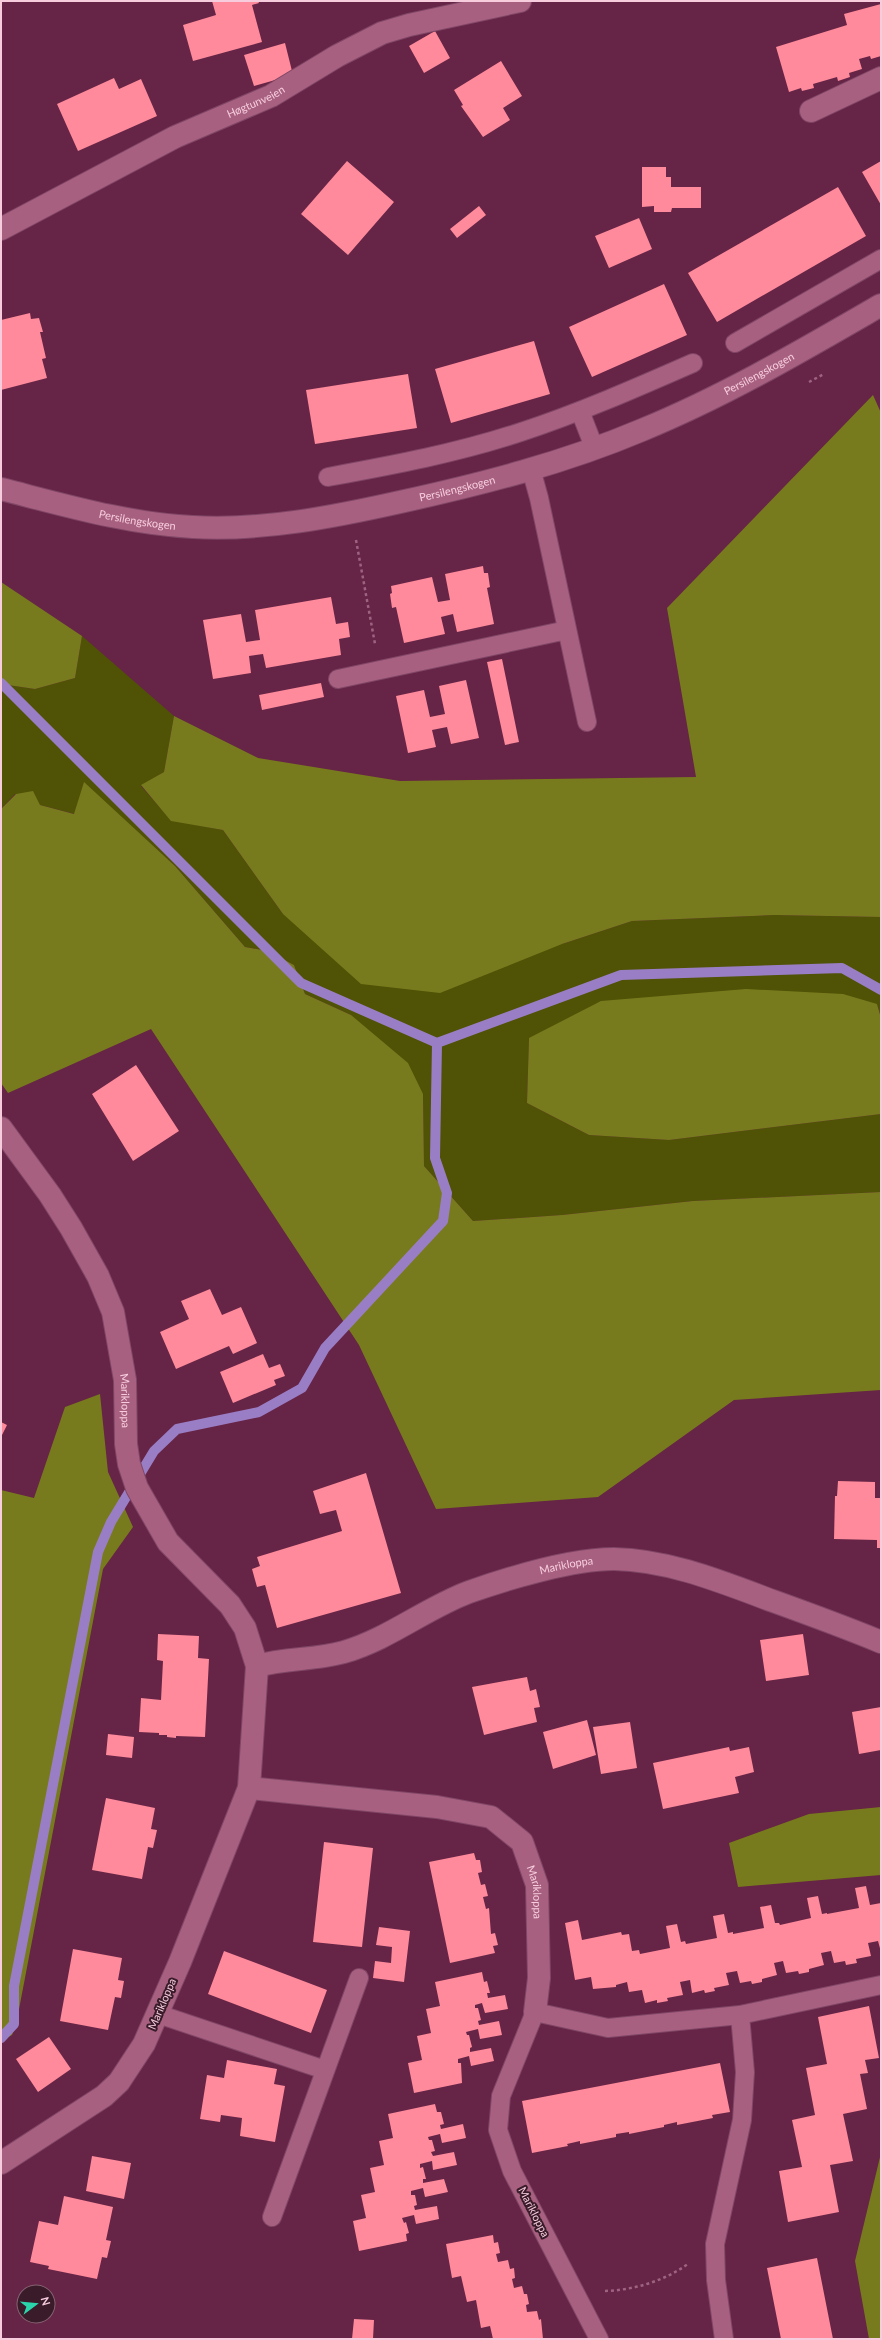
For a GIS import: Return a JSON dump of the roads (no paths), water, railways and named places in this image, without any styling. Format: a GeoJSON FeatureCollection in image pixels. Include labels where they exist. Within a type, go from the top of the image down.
{"type":"FeatureCollection","features":[{"type":"Feature","properties":{"kind":"street","name":"Høgtunveien"},"geometry":{"type":"LineString","coordinates":[[1,229],[175,136],[271,96],[337,56],[382,33],[409,25],[520,1]]}},
{"type":"Feature","properties":{"kind":"street"},"geometry":{"type":"LineString","coordinates":[[811,110],[881,78]]}},
{"type":"Feature","properties":{"kind":"street","name":"Persilengskogen"},"geometry":{"type":"LineString","coordinates":[[1,489],[126,519],[191,527],[237,528],[351,513],[447,491],[531,469],[639,431],[681,413],[777,365],[881,305]]}},
{"type":"Feature","properties":{"kind":"street","name":"Marikloppa"},"geometry":{"type":"LineString","coordinates":[[1,1128],[50,1195],[71,1228],[98,1276],[113,1312],[125,1380],[126,1444],[129,1464],[138,1488],[168,1542],[230,1605],[245,1628],[257,1666],[249,1788],[158,2014],[144,2044],[119,2082],[82,2111],[1,2163]]}},
{"type":"Feature","properties":{"kind":"street","name":"Marikloppa"},"geometry":{"type":"LineString","coordinates":[[257,1666],[274,1661],[317,1658],[344,1652],[373,1641],[432,1608],[469,1592],[566,1565],[591,1560],[614,1559],[665,1566],[711,1578],[881,1642]]}},
{"type":"Feature","properties":{"kind":"street","name":"Marikloppa"},"geometry":{"type":"LineString","coordinates":[[249,1788],[437,1806],[468,1812],[490,1817],[522,1842],[538,1885],[539,1978],[534,2012]]}},
{"type":"Feature","properties":{"kind":"lane"},"geometry":{"type":"LineString","coordinates":[[735,343],[881,259]]}},
{"type":"Feature","properties":{"kind":"lane"},"geometry":{"type":"LineString","coordinates":[[328,477],[453,452],[520,432],[580,411],[693,363]]}},
{"type":"Feature","properties":{"kind":"lane"},"geometry":{"type":"LineString","coordinates":[[580,411],[594,447]]}},
{"type":"Feature","properties":{"kind":"lane"},"geometry":{"type":"LineString","coordinates":[[531,469],[540,498],[587,722]]}},
{"type":"Feature","properties":{"kind":"lane"},"geometry":{"type":"LineString","coordinates":[[338,679],[567,630]]}},
{"type":"Feature","properties":{"kind":"lane"},"geometry":{"type":"LineString","coordinates":[[272,2217],[359,1978]]}},
{"type":"Feature","properties":{"kind":"lane"},"geometry":{"type":"LineString","coordinates":[[534,2012],[608,2028],[740,2015],[881,1985]]}},
{"type":"Feature","properties":{"kind":"lane","name":"Marikloppa"},"geometry":{"type":"LineString","coordinates":[[534,2012],[500,2096],[498,2130],[512,2170],[599,2339]]}},
{"type":"Feature","properties":{"kind":"lane"},"geometry":{"type":"LineString","coordinates":[[158,2014],[325,2070]]}},
{"type":"Feature","properties":{"kind":"lane"},"geometry":{"type":"LineString","coordinates":[[724,2339],[716,2280],[715,2244],[742,2120],[745,2072],[740,2015]]}},
{"type":"Feature","properties":{"kind":"waterway"},"geometry":{"type":"LineString","coordinates":[[1,683],[301,983],[437,1043],[621,975],[842,968],[881,990]]}},
{"type":"Feature","properties":{"kind":"waterway"},"geometry":{"type":"LineString","coordinates":[[1,2038],[14,2024],[14,1986],[98,1552],[111,1522],[154,1451],[177,1429],[259,1412],[302,1388],[325,1348],[443,1221],[447,1193],[435,1158],[437,1043]]}}]}
